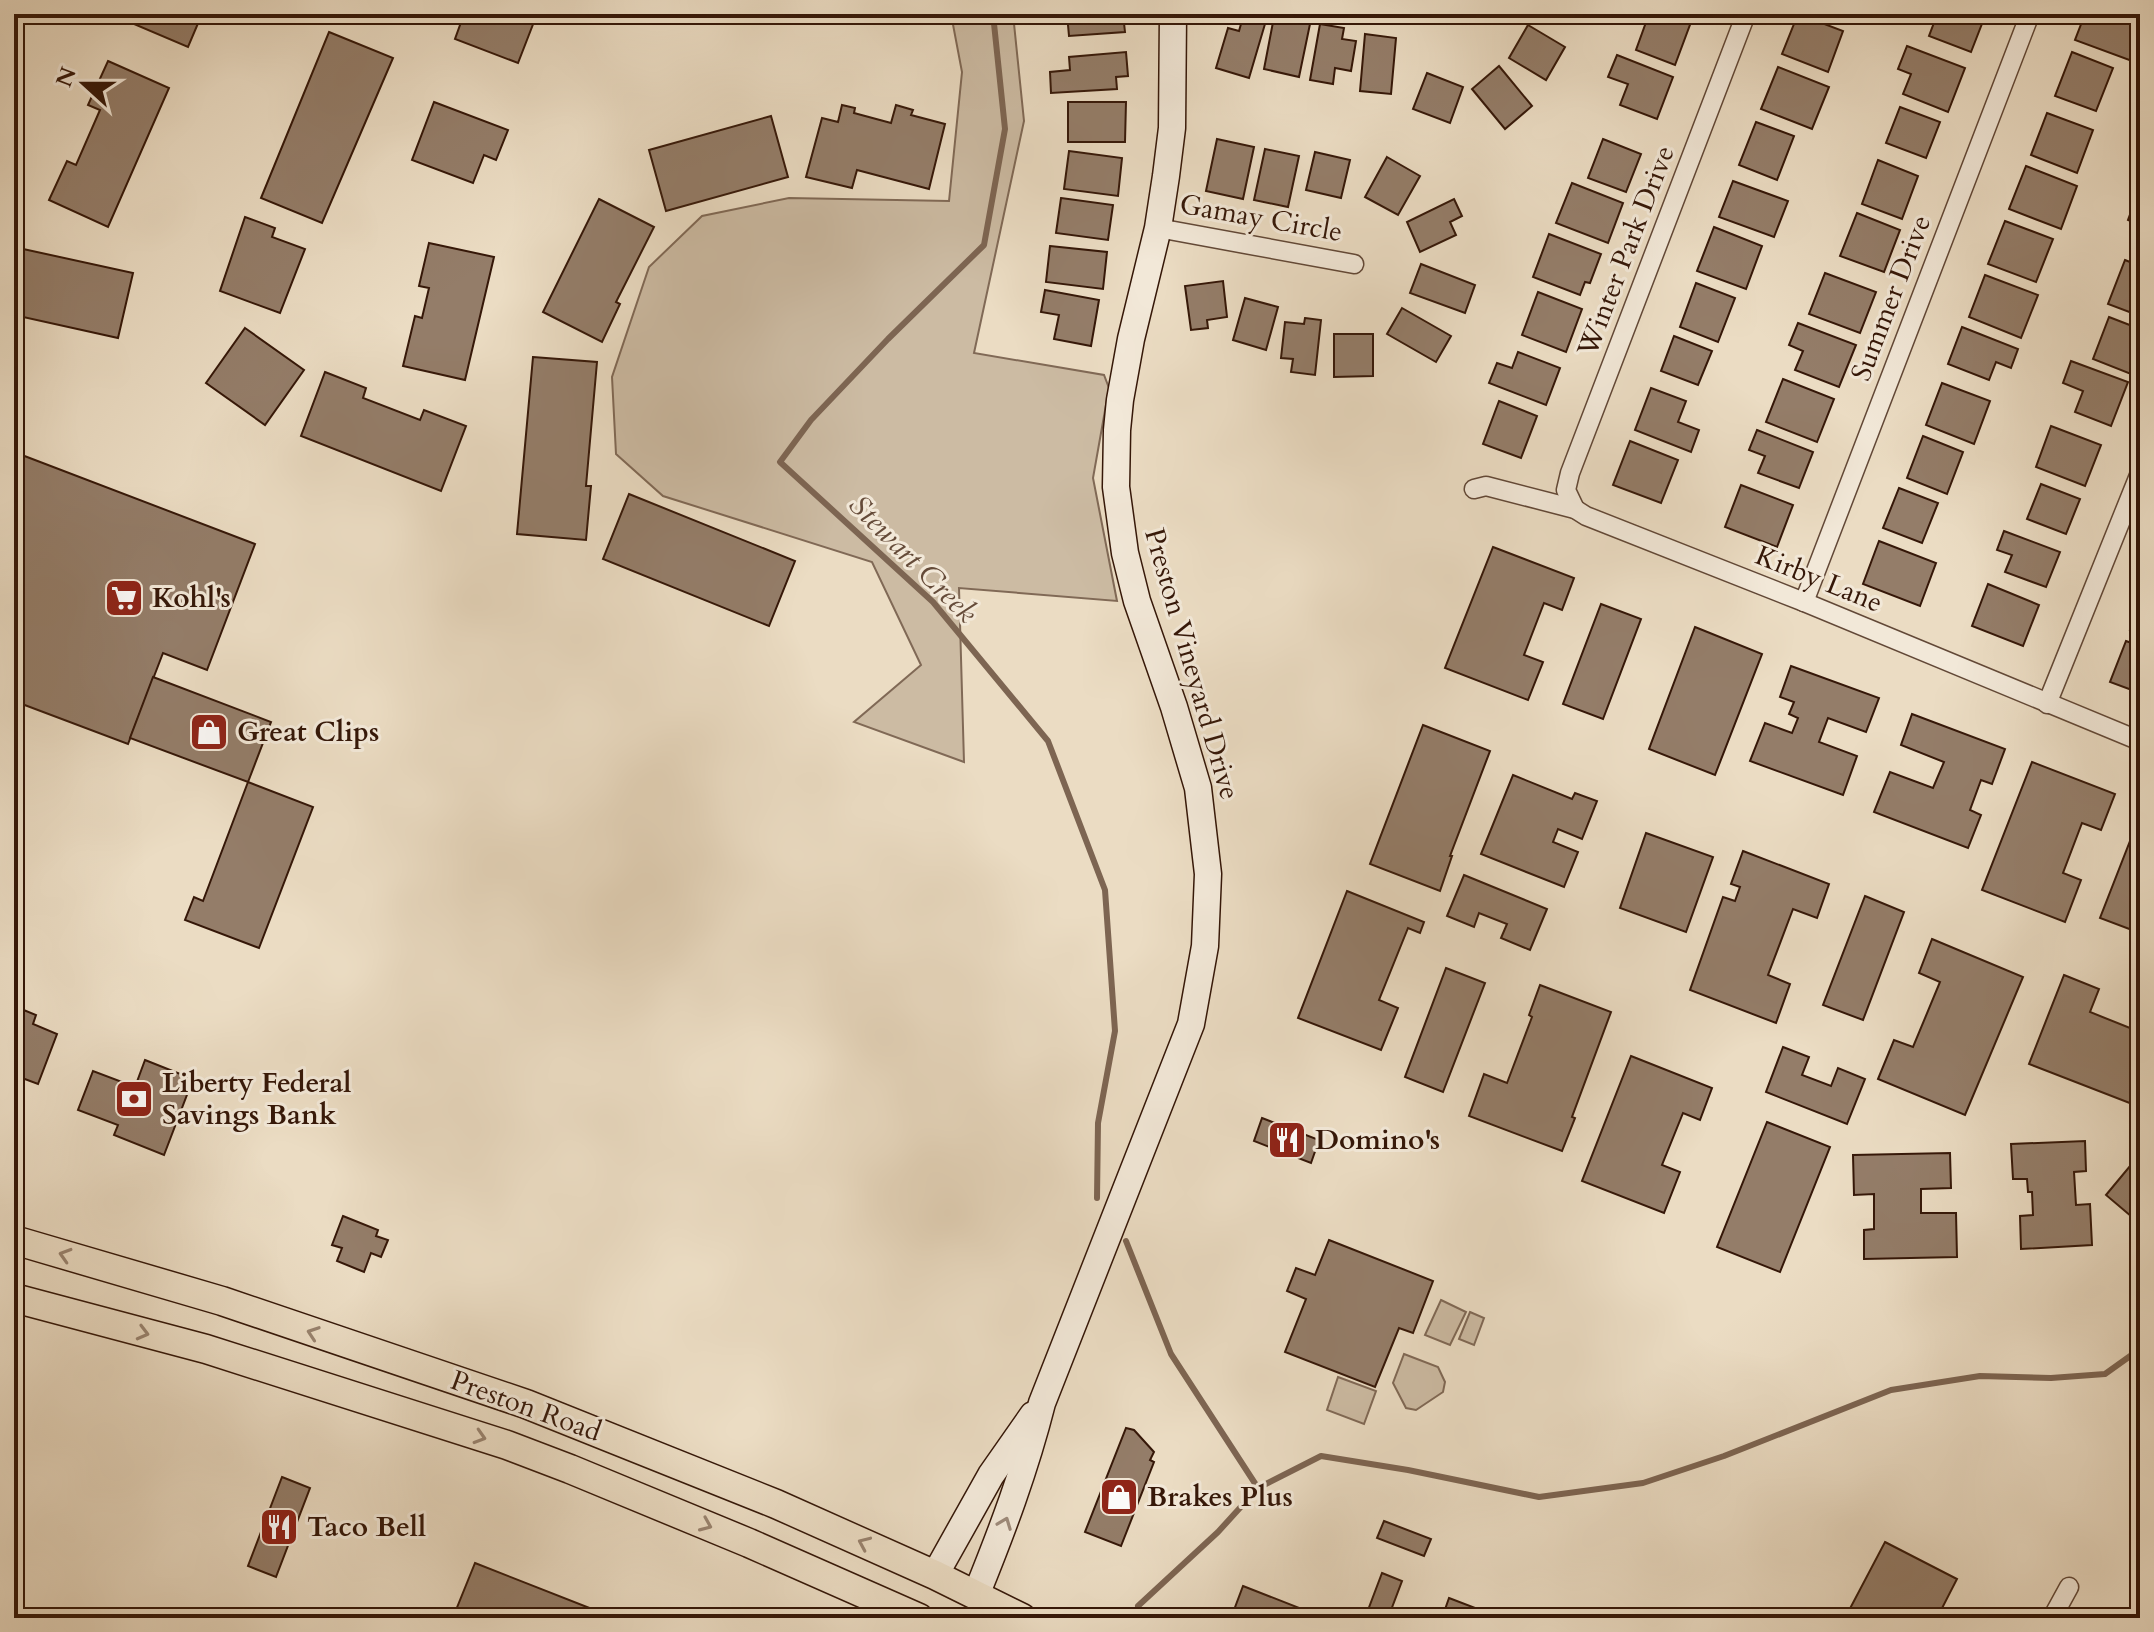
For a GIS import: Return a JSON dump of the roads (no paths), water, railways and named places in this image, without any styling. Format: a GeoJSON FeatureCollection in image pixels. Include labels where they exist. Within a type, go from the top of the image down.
{"type":"FeatureCollection","features":[{"type":"Feature","properties":{"kind":"main road","name":"Preston Road"},"geometry":{"type":"LineString","coordinates":[[14,1240],[222,1301],[526,1404],[776,1504],[935,1575],[969,1607],[1022,1618]]}},
{"type":"Feature","properties":{"kind":"main road","name":"Preston Road"},"geometry":{"type":"LineString","coordinates":[[14,1298],[206,1349],[507,1445],[749,1543],[916,1617]]}},
{"type":"Feature","properties":{"kind":"main road"},"geometry":{"type":"LineString","coordinates":[[374,1403],[387,1358]]}},
{"type":"Feature","properties":{"kind":"main road"},"geometry":{"type":"LineString","coordinates":[[406,1413],[419,1368]]}},
{"type":"Feature","properties":{"kind":"main road"},"geometry":{"type":"LineString","coordinates":[[916,1617],[935,1575]]}},
{"type":"Feature","properties":{"kind":"street","name":"Preston Vineyard Drive"},"geometry":{"type":"LineString","coordinates":[[969,1607],[1010,1512],[1042,1403],[1191,1024],[1205,946],[1208,874],[1198,788],[1137,601],[1125,553],[1116,487],[1120,400],[1131,339],[1158,228],[1172,128],[1173,14]]}},
{"type":"Feature","properties":{"kind":"street","name":"Winter Park Drive"},"geometry":{"type":"LineString","coordinates":[[1575,509],[1566,490],[1570,473],[1746,14]]}},
{"type":"Feature","properties":{"kind":"street","name":"Summer Drive"},"geometry":{"type":"LineString","coordinates":[[1804,602],[2030,14]]}},
{"type":"Feature","properties":{"kind":"street","name":"Gamay Circle"},"geometry":{"type":"LineString","coordinates":[[1158,228],[1354,264]]}},
{"type":"Feature","properties":{"kind":"street"},"geometry":{"type":"LineString","coordinates":[[2047,704],[2140,473]]}},
{"type":"Feature","properties":{"kind":"street","name":"Kirby Lane"},"geometry":{"type":"LineString","coordinates":[[1474,489],[1486,486],[1575,509],[2140,741]]}},
{"type":"Feature","properties":{"kind":"street","name":"Preston Vineyard Drive"},"geometry":{"type":"LineString","coordinates":[[935,1575],[991,1475],[1042,1403]]}},
{"type":"Feature","properties":{"kind":"street"},"geometry":{"type":"LineString","coordinates":[[2052,1618],[2069,1587]]}},
{"type":"Feature","properties":{"kind":"waterway","name":"Stewart Creek"},"geometry":{"type":"LineString","coordinates":[[993,14],[1005,129],[984,245],[811,420],[780,462],[933,602],[1048,741],[1105,890],[1115,1031],[1098,1123],[1097,1198]]}},
{"type":"Feature","properties":{"kind":"waterway","name":"Stewart Creek"},"geometry":{"type":"LineString","coordinates":[[1126,1241],[1171,1354],[1258,1488]]}},
{"type":"Feature","properties":{"kind":"waterway"},"geometry":{"type":"LineString","coordinates":[[1138,1606],[1218,1532],[1258,1488],[1321,1456],[1539,1497],[1643,1483],[1724,1456],[1891,1390],[1980,1376],[2051,1378],[2105,1374],[2140,1349]]}},
{"type":"Feature","properties":{"kind":"place","name":"Kohl's"},"geometry":{"type":"Point","coordinates":[124,598]}},
{"type":"Feature","properties":{"kind":"place","name":"Great Clips"},"geometry":{"type":"Point","coordinates":[209,732]}},
{"type":"Feature","properties":{"kind":"place","name":"Liberty Federal Savings Bank"},"geometry":{"type":"Point","coordinates":[134,1099]}},
{"type":"Feature","properties":{"kind":"place","name":"Domino's"},"geometry":{"type":"Point","coordinates":[1287,1140]}},
{"type":"Feature","properties":{"kind":"place","name":"Brakes Plus"},"geometry":{"type":"Point","coordinates":[1119,1497]}},
{"type":"Feature","properties":{"kind":"place","name":"Taco Bell"},"geometry":{"type":"Point","coordinates":[279,1527]}}]}
